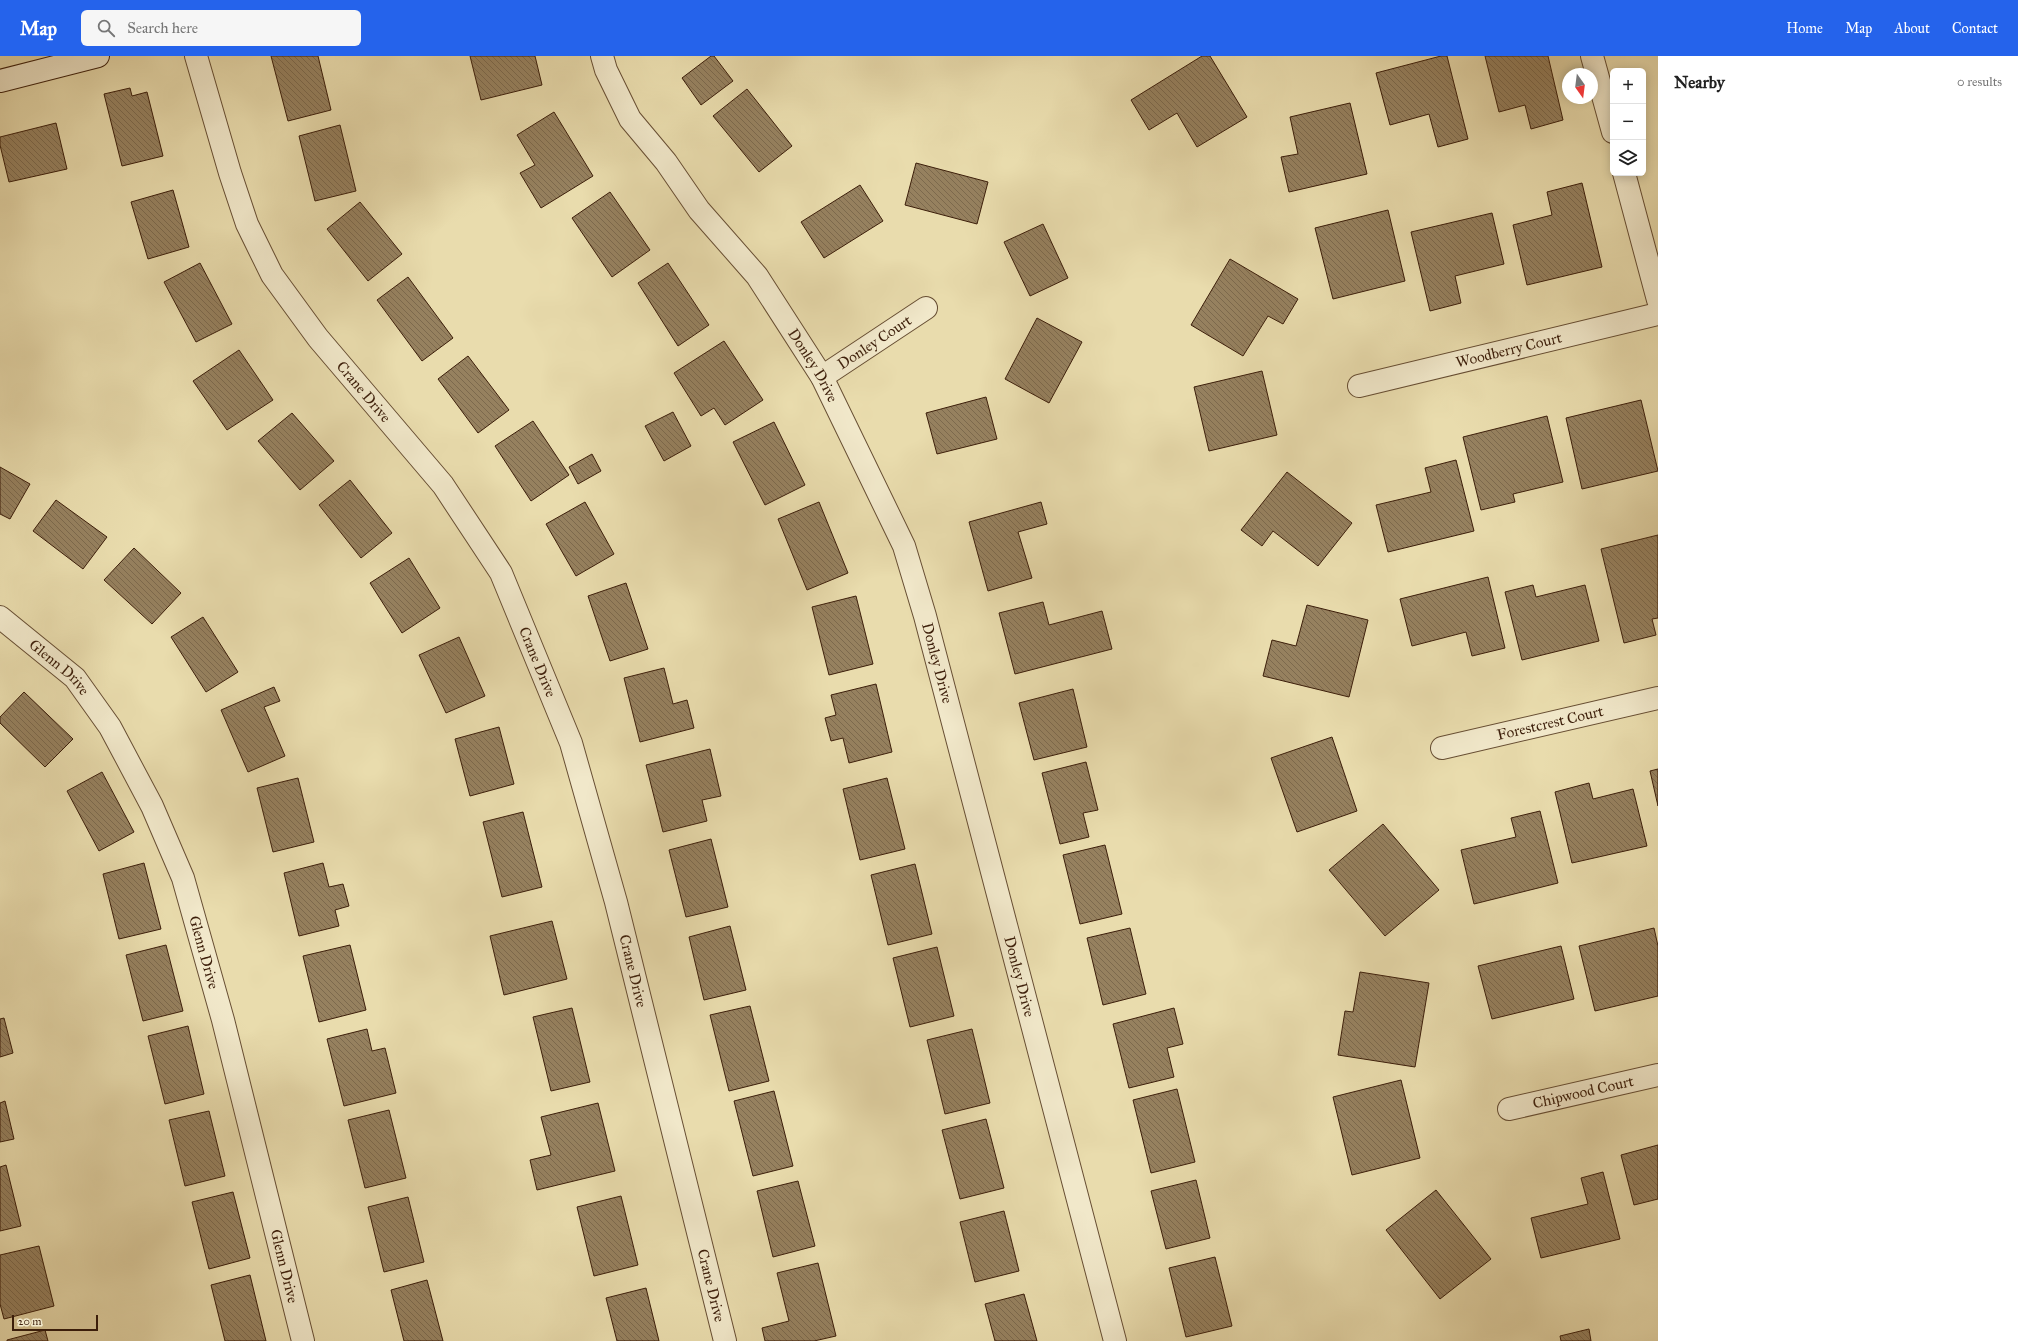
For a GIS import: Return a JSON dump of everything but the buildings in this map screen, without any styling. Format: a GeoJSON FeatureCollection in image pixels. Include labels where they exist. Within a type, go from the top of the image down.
{"type":"FeatureCollection","features":[{"type":"Feature","properties":{"kind":"street"},"geometry":{"type":"LineString","coordinates":[[0,81],[98,56]]}},
{"type":"Feature","properties":{"kind":"street","name":"Crane Drive"},"geometry":{"type":"LineString","coordinates":[[196,56],[230,174],[247,224],[272,275],[318,338],[443,485],[501,573],[568,736],[616,902],[725,1341]]}},
{"type":"Feature","properties":{"kind":"street","name":"Donley Drive"},"geometry":{"type":"LineString","coordinates":[[602,56],[606,70],[630,119],[666,162],[699,210],[757,276],[822,377],[904,546],[929,632],[1115,1341]]}},
{"type":"Feature","properties":{"kind":"street"},"geometry":{"type":"LineString","coordinates":[[1592,56],[1610,121]]}},
{"type":"Feature","properties":{"kind":"street"},"geometry":{"type":"LineString","coordinates":[[1625,176],[1658,300]]}},
{"type":"Feature","properties":{"kind":"street","name":"Donley Court"},"geometry":{"type":"LineString","coordinates":[[822,377],[926,308]]}},
{"type":"Feature","properties":{"kind":"street","name":"Woodberry Court"},"geometry":{"type":"LineString","coordinates":[[1359,386],[1658,314]]}},
{"type":"Feature","properties":{"kind":"street","name":"Glenn Drive"},"geometry":{"type":"LineString","coordinates":[[0,618],[75,678],[80,684],[110,727],[138,779],[152,806],[183,878],[223,1020],[303,1341]]}},
{"type":"Feature","properties":{"kind":"street","name":"Forestcrest Court"},"geometry":{"type":"LineString","coordinates":[[1442,748],[1658,698]]}},
{"type":"Feature","properties":{"kind":"street","name":"Chipwood Court"},"geometry":{"type":"LineString","coordinates":[[1509,1109],[1658,1075]]}}]}
